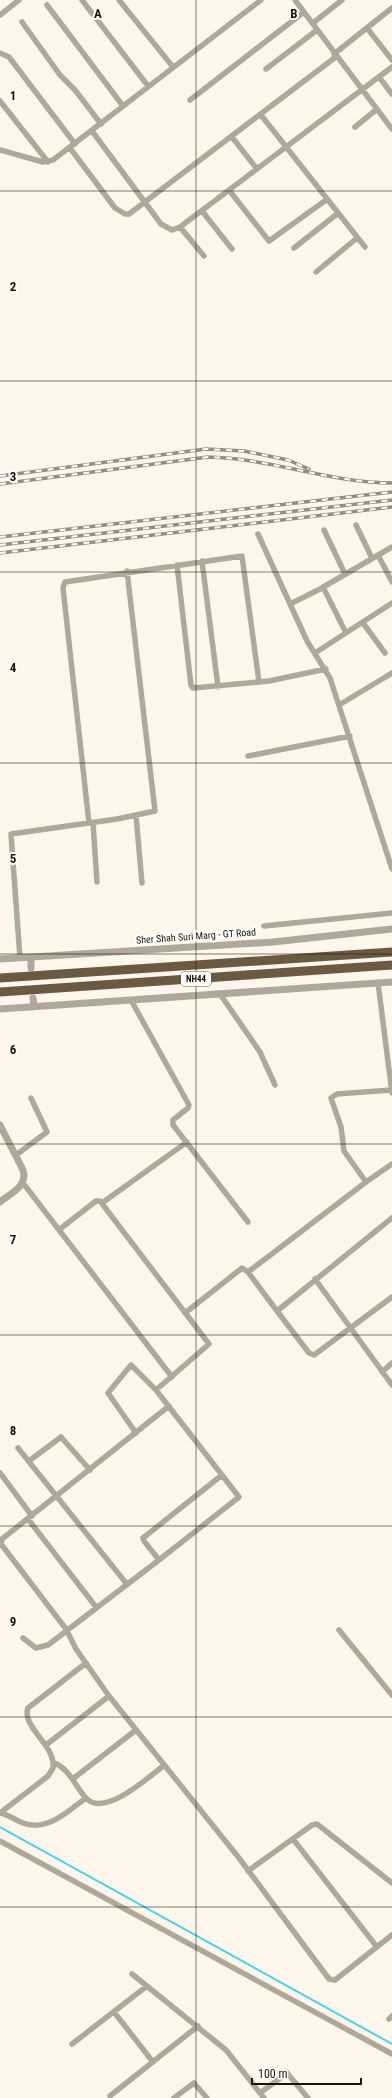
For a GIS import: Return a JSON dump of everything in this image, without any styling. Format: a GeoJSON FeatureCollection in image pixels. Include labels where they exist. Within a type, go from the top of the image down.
{"type":"FeatureCollection","features":[{"type":"Feature","properties":{"kind":"highway","name":"NH44"},"geometry":{"type":"LineString","coordinates":[[0,978],[392,952]]}},
{"type":"Feature","properties":{"kind":"highway","name":"NH44"},"geometry":{"type":"LineString","coordinates":[[0,992],[392,965]]}},
{"type":"Feature","properties":{"kind":"street"},"geometry":{"type":"LineString","coordinates":[[0,15],[19,0]]}},
{"type":"Feature","properties":{"kind":"street"},"geometry":{"type":"LineString","coordinates":[[82,0],[148,86]]}},
{"type":"Feature","properties":{"kind":"street"},"geometry":{"type":"LineString","coordinates":[[119,0],[173,67]]}},
{"type":"Feature","properties":{"kind":"street"},"geometry":{"type":"LineString","coordinates":[[0,145],[2,151],[48,162],[70,148],[148,86],[261,0]]}},
{"type":"Feature","properties":{"kind":"street"},"geometry":{"type":"LineString","coordinates":[[295,0],[392,129]]}},
{"type":"Feature","properties":{"kind":"street"},"geometry":{"type":"LineString","coordinates":[[313,23],[342,0]]}},
{"type":"Feature","properties":{"kind":"street"},"geometry":{"type":"LineString","coordinates":[[47,5],[123,106]]}},
{"type":"Feature","properties":{"kind":"street"},"geometry":{"type":"LineString","coordinates":[[70,148],[119,211],[129,214],[146,203],[261,115],[392,8]]}},
{"type":"Feature","properties":{"kind":"street"},"geometry":{"type":"LineString","coordinates":[[190,100],[304,12]]}},
{"type":"Feature","properties":{"kind":"street"},"geometry":{"type":"LineString","coordinates":[[22,22],[60,75],[70,84],[101,124]]}},
{"type":"Feature","properties":{"kind":"street"},"geometry":{"type":"LineString","coordinates":[[367,28],[392,60]]}},
{"type":"Feature","properties":{"kind":"street"},"geometry":{"type":"LineString","coordinates":[[266,68],[317,30]]}},
{"type":"Feature","properties":{"kind":"street"},"geometry":{"type":"LineString","coordinates":[[0,53],[9,57],[75,144]]}},
{"type":"Feature","properties":{"kind":"street"},"geometry":{"type":"LineString","coordinates":[[92,131],[165,228],[172,230],[180,227],[202,211],[392,67]]}},
{"type":"Feature","properties":{"kind":"street"},"geometry":{"type":"LineString","coordinates":[[379,77],[392,94]]}},
{"type":"Feature","properties":{"kind":"street"},"geometry":{"type":"LineString","coordinates":[[0,101],[48,162]]}},
{"type":"Feature","properties":{"kind":"street"},"geometry":{"type":"LineString","coordinates":[[355,127],[377,109]]}},
{"type":"Feature","properties":{"kind":"street"},"geometry":{"type":"LineString","coordinates":[[261,115],[365,248]]}},
{"type":"Feature","properties":{"kind":"street"},"geometry":{"type":"LineString","coordinates":[[232,137],[257,169]]}},
{"type":"Feature","properties":{"kind":"street"},"geometry":{"type":"LineString","coordinates":[[229,190],[269,241],[326,200]]}},
{"type":"Feature","properties":{"kind":"street"},"geometry":{"type":"LineString","coordinates":[[202,211],[232,249]]}},
{"type":"Feature","properties":{"kind":"street"},"geometry":{"type":"LineString","coordinates":[[294,248],[338,214]]}},
{"type":"Feature","properties":{"kind":"street"},"geometry":{"type":"LineString","coordinates":[[180,227],[204,256]]}},
{"type":"Feature","properties":{"kind":"street"},"geometry":{"type":"LineString","coordinates":[[316,272],[357,238]]}},
{"type":"Feature","properties":{"kind":"street"},"geometry":{"type":"LineString","coordinates":[[356,525],[372,558]]}},
{"type":"Feature","properties":{"kind":"street"},"geometry":{"type":"LineString","coordinates":[[324,530],[344,574]]}},
{"type":"Feature","properties":{"kind":"street"},"geometry":{"type":"LineString","coordinates":[[258,534],[290,604],[315,653],[326,669],[350,736],[392,869]]}},
{"type":"Feature","properties":{"kind":"street"},"geometry":{"type":"LineString","coordinates":[[290,604],[323,587],[392,546]]}},
{"type":"Feature","properties":{"kind":"street"},"geometry":{"type":"LineString","coordinates":[[378,555],[392,582]]}},
{"type":"Feature","properties":{"kind":"street"},"geometry":{"type":"LineString","coordinates":[[97,882],[63,585],[70,580],[127,571],[239,556],[242,557],[259,682]]}},
{"type":"Feature","properties":{"kind":"street"},"geometry":{"type":"LineString","coordinates":[[202,561],[218,687]]}},
{"type":"Feature","properties":{"kind":"street"},"geometry":{"type":"LineString","coordinates":[[176,565],[190,685],[197,689],[218,687],[283,679],[326,669]]}},
{"type":"Feature","properties":{"kind":"street"},"geometry":{"type":"LineString","coordinates":[[20,958],[11,835],[15,832],[91,823],[136,816],[155,811],[127,571]]}},
{"type":"Feature","properties":{"kind":"street"},"geometry":{"type":"LineString","coordinates":[[323,587],[346,633]]}},
{"type":"Feature","properties":{"kind":"street"},"geometry":{"type":"LineString","coordinates":[[315,653],[392,603]]}},
{"type":"Feature","properties":{"kind":"street"},"geometry":{"type":"LineString","coordinates":[[363,623],[385,653]]}},
{"type":"Feature","properties":{"kind":"street"},"geometry":{"type":"LineString","coordinates":[[339,705],[392,673]]}},
{"type":"Feature","properties":{"kind":"street"},"geometry":{"type":"LineString","coordinates":[[248,756],[350,736]]}},
{"type":"Feature","properties":{"kind":"street"},"geometry":{"type":"LineString","coordinates":[[136,816],[142,883]]}},
{"type":"Feature","properties":{"kind":"street"},"geometry":{"type":"LineString","coordinates":[[264,926],[392,913]]}},
{"type":"Feature","properties":{"kind":"street","name":"Sher Shah Suri Marg - GT Road"},"geometry":{"type":"LineString","coordinates":[[0,959],[273,942],[392,929]]}},
{"type":"Feature","properties":{"kind":"street"},"geometry":{"type":"LineString","coordinates":[[31,958],[31,968]]}},
{"type":"Feature","properties":{"kind":"street"},"geometry":{"type":"LineString","coordinates":[[0,1009],[392,982]]}},
{"type":"Feature","properties":{"kind":"street"},"geometry":{"type":"LineString","coordinates":[[366,1182],[344,1151],[341,1127],[332,1096],[337,1094],[391,1092],[378,983]]}},
{"type":"Feature","properties":{"kind":"street"},"geometry":{"type":"LineString","coordinates":[[220,994],[260,1052],[275,1085]]}},
{"type":"Feature","properties":{"kind":"street"},"geometry":{"type":"LineString","coordinates":[[33,998],[34,1007]]}},
{"type":"Feature","properties":{"kind":"street"},"geometry":{"type":"LineString","coordinates":[[131,1000],[189,1105],[172,1123],[248,1222]]}},
{"type":"Feature","properties":{"kind":"street"},"geometry":{"type":"LineString","coordinates":[[16,1155],[47,1132],[32,1098]]}},
{"type":"Feature","properties":{"kind":"street"},"geometry":{"type":"LineString","coordinates":[[0,1125],[24,1172],[23,1183],[60,1229],[172,1377]]}},
{"type":"Feature","properties":{"kind":"street"},"geometry":{"type":"LineString","coordinates":[[102,1203],[187,1142]]}},
{"type":"Feature","properties":{"kind":"street"},"geometry":{"type":"LineString","coordinates":[[248,1272],[366,1182],[392,1164]]}},
{"type":"Feature","properties":{"kind":"street"},"geometry":{"type":"LineString","coordinates":[[0,1202],[23,1183]]}},
{"type":"Feature","properties":{"kind":"street"},"geometry":{"type":"LineString","coordinates":[[60,1229],[99,1200],[209,1345],[156,1390]]}},
{"type":"Feature","properties":{"kind":"street"},"geometry":{"type":"LineString","coordinates":[[277,1310],[392,1218]]}},
{"type":"Feature","properties":{"kind":"street"},"geometry":{"type":"LineString","coordinates":[[185,1313],[243,1268],[248,1272],[312,1355],[318,1353],[392,1297]]}},
{"type":"Feature","properties":{"kind":"street"},"geometry":{"type":"LineString","coordinates":[[315,1279],[392,1385]]}},
{"type":"Feature","properties":{"kind":"street"},"geometry":{"type":"LineString","coordinates":[[382,1372],[392,1363]]}},
{"type":"Feature","properties":{"kind":"street"},"geometry":{"type":"LineString","coordinates":[[23,1638],[31,1646],[39,1648],[52,1642],[66,1629],[159,1560],[238,1498],[169,1406],[156,1390],[131,1365],[109,1391],[109,1397],[136,1433]]}},
{"type":"Feature","properties":{"kind":"street"},"geometry":{"type":"LineString","coordinates":[[169,1406],[58,1496],[2,1539],[1,1544],[66,1629],[86,1663],[109,1696],[331,1980],[335,1980],[392,1935]]}},
{"type":"Feature","properties":{"kind":"street"},"geometry":{"type":"LineString","coordinates":[[30,1462],[61,1437],[90,1470]]}},
{"type":"Feature","properties":{"kind":"street"},"geometry":{"type":"LineString","coordinates":[[18,1448],[58,1496],[126,1583]]}},
{"type":"Feature","properties":{"kind":"street"},"geometry":{"type":"LineString","coordinates":[[0,1473],[30,1517],[96,1607]]}},
{"type":"Feature","properties":{"kind":"street"},"geometry":{"type":"LineString","coordinates":[[159,1560],[143,1538],[222,1475]]}},
{"type":"Feature","properties":{"kind":"street"},"geometry":{"type":"LineString","coordinates":[[338,1630],[392,1695]]}},
{"type":"Feature","properties":{"kind":"street"},"geometry":{"type":"LineString","coordinates":[[86,1663],[27,1710],[30,1722],[46,1745],[54,1762],[65,1769],[74,1778],[86,1798],[96,1803],[123,1796],[163,1766]]}},
{"type":"Feature","properties":{"kind":"street"},"geometry":{"type":"LineString","coordinates":[[46,1745],[109,1696]]}},
{"type":"Feature","properties":{"kind":"street"},"geometry":{"type":"LineString","coordinates":[[74,1778],[136,1730]]}},
{"type":"Feature","properties":{"kind":"street"},"geometry":{"type":"LineString","coordinates":[[0,1813],[48,1776],[52,1770],[54,1762]]}},
{"type":"Feature","properties":{"kind":"street"},"geometry":{"type":"LineString","coordinates":[[0,1813],[7,1814],[24,1824],[49,1823],[56,1820],[86,1798]]}},
{"type":"Feature","properties":{"kind":"street"},"geometry":{"type":"LineString","coordinates":[[248,1872],[312,1825],[317,1824],[392,1883]]}},
{"type":"Feature","properties":{"kind":"street"},"geometry":{"type":"LineString","coordinates":[[293,1839],[377,1947]]}},
{"type":"Feature","properties":{"kind":"street"},"geometry":{"type":"LineString","coordinates":[[0,1841],[392,2054]]}},
{"type":"Feature","properties":{"kind":"street"},"geometry":{"type":"LineString","coordinates":[[132,1974],[226,2050],[262,2096],[287,2073],[308,2098]]}},
{"type":"Feature","properties":{"kind":"street"},"geometry":{"type":"LineString","coordinates":[[72,2044],[147,1986]]}},
{"type":"Feature","properties":{"kind":"street"},"geometry":{"type":"LineString","coordinates":[[114,2012],[153,2062]]}},
{"type":"Feature","properties":{"kind":"street"},"geometry":{"type":"LineString","coordinates":[[110,2096],[198,2026]]}},
{"type":"Feature","properties":{"kind":"street"},"geometry":{"type":"LineString","coordinates":[[174,2098],[194,2083],[207,2098]]}},
{"type":"Feature","properties":{"kind":"waterway"},"geometry":{"type":"LineString","coordinates":[[0,1827],[392,2044]]}},
{"type":"Feature","properties":{"kind":"railway"},"geometry":{"type":"LineString","coordinates":[[0,476],[206,449],[244,451],[288,460],[309,469]]}},
{"type":"Feature","properties":{"kind":"railway"},"geometry":{"type":"LineString","coordinates":[[0,484],[208,457],[254,461],[346,479],[392,483]]}},
{"type":"Feature","properties":{"kind":"railway"},"geometry":{"type":"LineString","coordinates":[[0,537],[392,492]]}},
{"type":"Feature","properties":{"kind":"railway"},"geometry":{"type":"LineString","coordinates":[[0,545],[392,500]]}},
{"type":"Feature","properties":{"kind":"railway"},"geometry":{"type":"LineString","coordinates":[[0,553],[392,507]]}}]}
